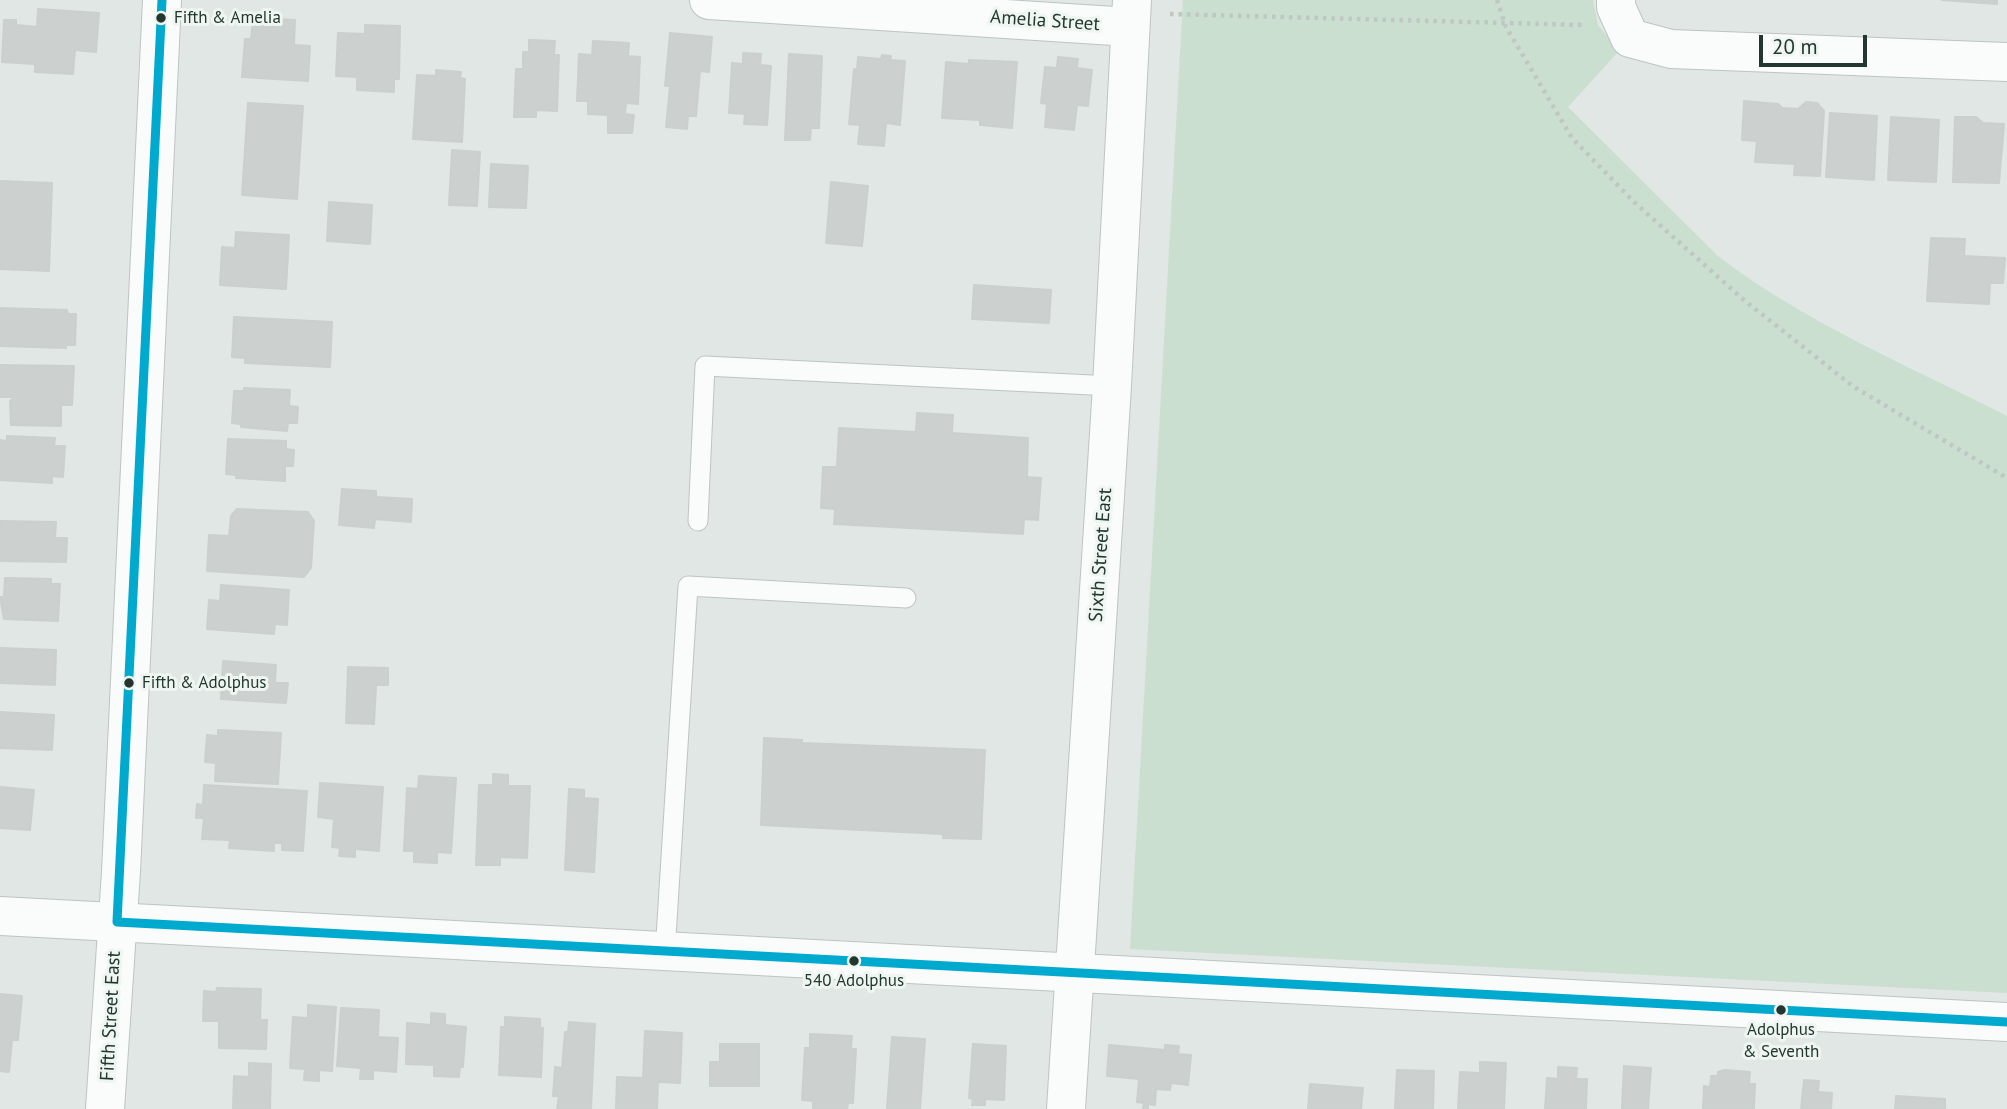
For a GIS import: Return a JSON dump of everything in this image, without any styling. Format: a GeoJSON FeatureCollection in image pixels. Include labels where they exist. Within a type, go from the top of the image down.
{"type":"FeatureCollection","features":[{"type":"Feature","properties":{"kind":"street","name":"Fifth Street East"},"geometry":{"type":"LineString","coordinates":[[105,1109],[117,922],[163,0]]}},
{"type":"Feature","properties":{"kind":"street","name":"Amelia Street"},"geometry":{"type":"LineString","coordinates":[[709,0],[1131,13]]}},
{"type":"Feature","properties":{"kind":"street","name":"Sixth Street East"},"geometry":{"type":"LineString","coordinates":[[1066,1109],[1112,386],[1131,13]]}},
{"type":"Feature","properties":{"kind":"street"},"geometry":{"type":"LineString","coordinates":[[1621,14],[1630,38],[1671,49],[2007,62]]}},
{"type":"Feature","properties":{"kind":"street"},"geometry":{"type":"LineString","coordinates":[[0,916],[2007,1022]]}},
{"type":"Feature","properties":{"kind":"lane"},"geometry":{"type":"LineString","coordinates":[[698,521],[705,366],[1112,386]]}},
{"type":"Feature","properties":{"kind":"lane"},"geometry":{"type":"LineString","coordinates":[[665,953],[688,586],[906,598]]}},
{"type":"Feature","properties":{"kind":"path"},"geometry":{"type":"LineString","coordinates":[[1497,0],[1504,21],[1572,138],[1634,202],[1745,301],[1854,387],[2007,478]]}},
{"type":"Feature","properties":{"kind":"path"},"geometry":{"type":"LineString","coordinates":[[1170,14],[1504,21],[1621,14]]}},
{"type":"Feature","properties":{"kind":"green space"},"geometry":{"type":"Polygon","coordinates":[[[1183,0],[1593,0],[1598,25],[1619,51],[1568,107],[1719,257],[1752,281],[1860,343],[2007,416],[2007,993],[1130,949],[1183,0]]]}},
{"type":"Feature","properties":{"kind":"building"},"geometry":{"type":"Polygon","coordinates":[[[1942,0],[1997,0],[1997,4],[1942,0]]]}},
{"type":"Feature","properties":{"kind":"building"},"geometry":{"type":"Polygon","coordinates":[[[38,9],[99,13],[96,52],[75,50],[73,74],[35,72],[35,64],[2,62],[4,20],[16,20],[16,25],[37,27],[38,9]]]}},
{"type":"Feature","properties":{"kind":"building"},"geometry":{"type":"Polygon","coordinates":[[[253,18],[295,20],[294,45],[310,46],[308,81],[242,77],[245,39],[251,39],[253,18]]]}},
{"type":"Feature","properties":{"kind":"building"},"geometry":{"type":"Polygon","coordinates":[[[365,25],[400,26],[399,79],[394,79],[394,92],[357,90],[357,77],[336,76],[338,33],[365,34],[365,25]]]}},
{"type":"Feature","properties":{"kind":"building"},"geometry":{"type":"Polygon","coordinates":[[[670,33],[712,37],[709,72],[700,71],[696,116],[688,116],[687,129],[666,127],[670,86],[665,86],[670,33]]]}},
{"type":"Feature","properties":{"kind":"building"},"geometry":{"type":"Polygon","coordinates":[[[529,40],[555,41],[554,55],[559,55],[557,111],[536,110],[536,117],[514,117],[516,69],[523,69],[523,52],[529,52],[529,40]]]}},
{"type":"Feature","properties":{"kind":"building"},"geometry":{"type":"Polygon","coordinates":[[[593,41],[629,43],[628,56],[640,57],[638,104],[626,103],[625,114],[634,115],[632,133],[608,133],[608,115],[588,114],[588,101],[577,101],[579,54],[592,55],[593,41]]]}},
{"type":"Feature","properties":{"kind":"building"},"geometry":{"type":"Polygon","coordinates":[[[743,53],[761,54],[760,65],[771,66],[767,125],[744,124],[745,114],[729,113],[732,63],[743,64],[743,53]]]}},
{"type":"Feature","properties":{"kind":"building"},"geometry":{"type":"Polygon","coordinates":[[[789,54],[822,56],[819,128],[811,128],[810,140],[785,140],[789,54]]]}},
{"type":"Feature","properties":{"kind":"building"},"geometry":{"type":"Polygon","coordinates":[[[882,55],[891,56],[890,60],[905,61],[900,125],[886,123],[884,146],[858,144],[860,125],[849,124],[854,69],[857,70],[858,57],[881,59],[882,55]]]}},
{"type":"Feature","properties":{"kind":"building"},"geometry":{"type":"Polygon","coordinates":[[[1058,57],[1078,59],[1077,68],[1092,70],[1088,106],[1077,105],[1074,130],[1045,127],[1047,104],[1041,103],[1045,67],[1057,68],[1058,57]]]}},
{"type":"Feature","properties":{"kind":"building"},"geometry":{"type":"Polygon","coordinates":[[[969,60],[1017,62],[1012,128],[980,125],[980,120],[942,118],[946,62],[969,64],[969,60]]]}},
{"type":"Feature","properties":{"kind":"building"},"geometry":{"type":"Polygon","coordinates":[[[436,70],[461,72],[460,78],[465,79],[462,142],[413,139],[417,75],[436,76],[436,70]]]}},
{"type":"Feature","properties":{"kind":"building"},"geometry":{"type":"Polygon","coordinates":[[[1744,101],[1798,109],[1806,102],[1817,103],[1824,111],[1820,176],[1794,175],[1795,164],[1755,162],[1757,141],[1742,140],[1744,101]]]}},
{"type":"Feature","properties":{"kind":"building"},"geometry":{"type":"Polygon","coordinates":[[[248,103],[303,106],[297,199],[242,195],[248,103]]]}},
{"type":"Feature","properties":{"kind":"building"},"geometry":{"type":"Polygon","coordinates":[[[1830,113],[1877,116],[1874,180],[1826,177],[1830,113]]]}},
{"type":"Feature","properties":{"kind":"building"},"geometry":{"type":"Polygon","coordinates":[[[1891,117],[1939,120],[1936,182],[1888,180],[1891,117]]]}},
{"type":"Feature","properties":{"kind":"building"},"geometry":{"type":"Polygon","coordinates":[[[1955,117],[1976,117],[1983,123],[2004,124],[1999,183],[1953,182],[1955,117]]]}},
{"type":"Feature","properties":{"kind":"building"},"geometry":{"type":"Polygon","coordinates":[[[452,150],[480,152],[477,206],[449,205],[452,150]]]}},
{"type":"Feature","properties":{"kind":"building"},"geometry":{"type":"Polygon","coordinates":[[[491,164],[528,166],[526,208],[489,207],[491,164]]]}},
{"type":"Feature","properties":{"kind":"building"},"geometry":{"type":"Polygon","coordinates":[[[0,181],[52,183],[49,271],[0,269],[0,181]]]}},
{"type":"Feature","properties":{"kind":"building"},"geometry":{"type":"Polygon","coordinates":[[[831,182],[868,186],[862,246],[826,243],[831,182]]]}},
{"type":"Feature","properties":{"kind":"building"},"geometry":{"type":"Polygon","coordinates":[[[329,202],[372,205],[370,244],[327,241],[329,202]]]}},
{"type":"Feature","properties":{"kind":"building"},"geometry":{"type":"Polygon","coordinates":[[[236,232],[289,235],[286,289],[220,285],[222,247],[235,248],[236,232]]]}},
{"type":"Feature","properties":{"kind":"building"},"geometry":{"type":"Polygon","coordinates":[[[1931,238],[1965,239],[1964,256],[2005,258],[2003,283],[1990,283],[1989,304],[1927,301],[1931,238]]]}},
{"type":"Feature","properties":{"kind":"building"},"geometry":{"type":"Polygon","coordinates":[[[974,285],[1051,290],[1049,323],[972,319],[974,285]]]}},
{"type":"Feature","properties":{"kind":"building"},"geometry":{"type":"Polygon","coordinates":[[[0,308],[67,310],[68,314],[76,314],[75,345],[66,345],[66,348],[0,346],[0,308]]]}},
{"type":"Feature","properties":{"kind":"building"},"geometry":{"type":"Polygon","coordinates":[[[234,317],[332,322],[330,367],[245,363],[245,358],[232,357],[234,317]]]}},
{"type":"Feature","properties":{"kind":"building"},"geometry":{"type":"Polygon","coordinates":[[[0,365],[74,366],[72,405],[61,405],[61,426],[11,425],[10,401],[15,397],[0,397],[0,365]]]}},
{"type":"Feature","properties":{"kind":"building"},"geometry":{"type":"Polygon","coordinates":[[[244,388],[290,390],[289,406],[298,407],[297,423],[288,423],[287,431],[241,427],[241,424],[232,423],[234,391],[244,391],[244,388]]]}},
{"type":"Feature","properties":{"kind":"building"},"geometry":{"type":"Polygon","coordinates":[[[917,413],[953,415],[952,433],[1028,438],[1027,477],[1041,478],[1038,520],[1024,519],[1023,534],[834,524],[835,509],[821,508],[823,467],[837,467],[839,428],[916,432],[917,413]]]}},
{"type":"Feature","properties":{"kind":"building"},"geometry":{"type":"Polygon","coordinates":[[[7,436],[55,438],[54,446],[65,446],[63,477],[52,476],[52,483],[0,480],[0,440],[7,441],[7,436]]]}},
{"type":"Feature","properties":{"kind":"building"},"geometry":{"type":"Polygon","coordinates":[[[228,439],[286,441],[286,449],[294,450],[293,466],[285,466],[285,481],[236,478],[236,475],[226,474],[228,439]]]}},
{"type":"Feature","properties":{"kind":"building"},"geometry":{"type":"Polygon","coordinates":[[[342,489],[376,491],[376,497],[412,499],[411,522],[375,519],[374,528],[339,525],[342,489]]]}},
{"type":"Feature","properties":{"kind":"building"},"geometry":{"type":"Polygon","coordinates":[[[237,509],[308,512],[314,521],[311,568],[304,577],[207,571],[209,535],[229,536],[231,516],[237,509]]]}},
{"type":"Feature","properties":{"kind":"building"},"geometry":{"type":"Polygon","coordinates":[[[0,521],[56,522],[55,538],[67,538],[66,562],[0,561],[0,521]]]}},
{"type":"Feature","properties":{"kind":"building"},"geometry":{"type":"Polygon","coordinates":[[[5,578],[51,579],[51,584],[60,584],[58,621],[4,619],[0,597],[4,597],[5,578]]]}},
{"type":"Feature","properties":{"kind":"building"},"geometry":{"type":"Polygon","coordinates":[[[221,585],[289,590],[287,625],[275,624],[274,634],[207,629],[209,600],[220,601],[221,585]]]}},
{"type":"Feature","properties":{"kind":"building"},"geometry":{"type":"Polygon","coordinates":[[[0,648],[56,650],[55,685],[0,683],[0,648]]]}},
{"type":"Feature","properties":{"kind":"building"},"geometry":{"type":"Polygon","coordinates":[[[223,661],[276,665],[275,683],[288,683],[286,703],[221,699],[223,661]]]}},
{"type":"Feature","properties":{"kind":"building"},"geometry":{"type":"Polygon","coordinates":[[[348,667],[388,668],[388,685],[376,685],[374,724],[346,723],[348,667]]]}},
{"type":"Feature","properties":{"kind":"building"},"geometry":{"type":"Polygon","coordinates":[[[0,712],[54,715],[52,750],[0,748],[0,712]]]}},
{"type":"Feature","properties":{"kind":"building"},"geometry":{"type":"Polygon","coordinates":[[[218,730],[281,733],[278,784],[215,781],[216,763],[205,762],[207,735],[218,736],[218,730]]]}},
{"type":"Feature","properties":{"kind":"building"},"geometry":{"type":"Polygon","coordinates":[[[764,738],[802,740],[802,743],[985,750],[981,839],[943,838],[943,834],[761,825],[764,738]]]}},
{"type":"Feature","properties":{"kind":"building"},"geometry":{"type":"Polygon","coordinates":[[[493,774],[508,775],[508,786],[530,786],[527,858],[500,857],[500,865],[476,865],[479,785],[493,785],[493,774]]]}},
{"type":"Feature","properties":{"kind":"building"},"geometry":{"type":"Polygon","coordinates":[[[419,776],[456,778],[451,853],[437,852],[437,863],[414,862],[414,851],[404,851],[407,788],[418,789],[419,776]]]}},
{"type":"Feature","properties":{"kind":"building"},"geometry":{"type":"Polygon","coordinates":[[[320,783],[383,787],[379,851],[355,849],[355,857],[339,856],[340,848],[332,847],[334,819],[318,817],[320,783]]]}},
{"type":"Feature","properties":{"kind":"building"},"geometry":{"type":"Polygon","coordinates":[[[204,785],[307,791],[303,851],[282,850],[282,843],[274,843],[274,851],[229,848],[230,840],[202,839],[204,818],[196,818],[197,804],[203,805],[204,785]]]}},
{"type":"Feature","properties":{"kind":"building"},"geometry":{"type":"Polygon","coordinates":[[[0,787],[34,790],[30,830],[0,828],[0,787]]]}},
{"type":"Feature","properties":{"kind":"building"},"geometry":{"type":"Polygon","coordinates":[[[569,789],[584,790],[584,798],[598,799],[594,872],[565,870],[569,789]]]}},
{"type":"Feature","properties":{"kind":"building"},"geometry":{"type":"Polygon","coordinates":[[[217,988],[261,989],[260,1020],[267,1020],[266,1049],[219,1048],[219,1021],[203,1021],[204,991],[216,992],[217,988]]]}},
{"type":"Feature","properties":{"kind":"building"},"geometry":{"type":"Polygon","coordinates":[[[0,994],[22,996],[18,1040],[12,1040],[9,1072],[0,1071],[0,994]]]}},
{"type":"Feature","properties":{"kind":"building"},"geometry":{"type":"Polygon","coordinates":[[[308,1005],[336,1007],[332,1071],[319,1070],[319,1081],[304,1080],[305,1069],[290,1068],[293,1017],[308,1018],[308,1005]]]}},
{"type":"Feature","properties":{"kind":"building"},"geometry":{"type":"Polygon","coordinates":[[[341,1008],[379,1010],[378,1037],[398,1038],[396,1072],[373,1070],[373,1079],[360,1079],[361,1068],[337,1066],[341,1008]]]}},
{"type":"Feature","properties":{"kind":"building"},"geometry":{"type":"Polygon","coordinates":[[[431,1013],[445,1014],[445,1025],[466,1027],[463,1067],[460,1067],[459,1077],[434,1076],[434,1065],[406,1064],[407,1023],[431,1025],[431,1013]]]}},
{"type":"Feature","properties":{"kind":"building"},"geometry":{"type":"Polygon","coordinates":[[[505,1017],[540,1019],[540,1028],[543,1028],[541,1077],[499,1075],[501,1027],[505,1027],[505,1017]]]}},
{"type":"Feature","properties":{"kind":"building"},"geometry":{"type":"Polygon","coordinates":[[[569,1022],[595,1024],[591,1109],[557,1109],[559,1096],[553,1096],[555,1067],[562,1068],[565,1032],[568,1032],[569,1022]]]}},
{"type":"Feature","properties":{"kind":"building"},"geometry":{"type":"Polygon","coordinates":[[[645,1031],[682,1033],[680,1083],[658,1082],[657,1109],[616,1109],[617,1077],[643,1078],[645,1031]]]}},
{"type":"Feature","properties":{"kind":"building"},"geometry":{"type":"Polygon","coordinates":[[[810,1034],[852,1036],[851,1049],[856,1049],[853,1103],[848,1103],[847,1109],[813,1109],[813,1101],[802,1100],[805,1048],[810,1048],[810,1034]]]}},
{"type":"Feature","properties":{"kind":"building"},"geometry":{"type":"Polygon","coordinates":[[[892,1037],[925,1039],[920,1109],[887,1109],[892,1037]]]}},
{"type":"Feature","properties":{"kind":"building"},"geometry":{"type":"Polygon","coordinates":[[[720,1044],[759,1044],[759,1086],[710,1086],[710,1062],[720,1062],[720,1044]]]}},
{"type":"Feature","properties":{"kind":"building"},"geometry":{"type":"Polygon","coordinates":[[[973,1044],[1006,1046],[1004,1100],[985,1099],[985,1105],[972,1105],[973,1099],[969,1098],[973,1044]]]}},
{"type":"Feature","properties":{"kind":"building"},"geometry":{"type":"Polygon","coordinates":[[[1109,1045],[1165,1050],[1165,1045],[1179,1046],[1178,1054],[1191,1055],[1188,1085],[1171,1083],[1170,1090],[1156,1089],[1155,1105],[1148,1104],[1148,1109],[1143,1108],[1144,1103],[1137,1102],[1139,1079],[1107,1076],[1109,1045]]]}},
{"type":"Feature","properties":{"kind":"building"},"geometry":{"type":"Polygon","coordinates":[[[1480,1062],[1506,1063],[1504,1109],[1458,1109],[1460,1072],[1480,1073],[1480,1062]]]}},
{"type":"Feature","properties":{"kind":"building"},"geometry":{"type":"Polygon","coordinates":[[[249,1063],[271,1064],[270,1109],[233,1109],[234,1076],[249,1077],[249,1063]]]}},
{"type":"Feature","properties":{"kind":"building"},"geometry":{"type":"Polygon","coordinates":[[[1624,1066],[1651,1068],[1648,1109],[1622,1109],[1624,1066]]]}},
{"type":"Feature","properties":{"kind":"building"},"geometry":{"type":"Polygon","coordinates":[[[1558,1067],[1577,1068],[1576,1079],[1587,1079],[1586,1109],[1545,1109],[1547,1078],[1558,1079],[1558,1067]]]}},
{"type":"Feature","properties":{"kind":"building"},"geometry":{"type":"Polygon","coordinates":[[[1397,1070],[1434,1071],[1433,1109],[1395,1109],[1397,1070]]]}},
{"type":"Feature","properties":{"kind":"building"},"geometry":{"type":"Polygon","coordinates":[[[1718,1072],[1750,1072],[1749,1084],[1755,1084],[1754,1109],[1703,1109],[1704,1086],[1710,1087],[1711,1076],[1718,1076],[1718,1072]]]}},
{"type":"Feature","properties":{"kind":"building"},"geometry":{"type":"Polygon","coordinates":[[[1804,1080],[1819,1081],[1818,1092],[1832,1093],[1831,1109],[1801,1109],[1804,1080]]]}},
{"type":"Feature","properties":{"kind":"building"},"geometry":{"type":"Polygon","coordinates":[[[1310,1084],[1363,1088],[1361,1109],[1308,1109],[1310,1084]]]}},
{"type":"Feature","properties":{"kind":"building"},"geometry":{"type":"Polygon","coordinates":[[[1896,1096],[1945,1099],[1945,1109],[1895,1109],[1896,1096]]]}},
{"type":"Feature","properties":{"kind":"transit line"},"geometry":{"type":"LineString","coordinates":[[162,0],[117,922],[2007,1022]]}},
{"type":"Feature","properties":{"kind":"place","name":"Fifth & Amelia"},"geometry":{"type":"Point","coordinates":[161,18]}},
{"type":"Feature","properties":{"kind":"place","name":"Fifth & Adolphus"},"geometry":{"type":"Point","coordinates":[129,683]}},
{"type":"Feature","properties":{"kind":"place","name":"540 Adolphus"},"geometry":{"type":"Point","coordinates":[854,961]}},
{"type":"Feature","properties":{"kind":"place","name":"Adolphus & Seventh"},"geometry":{"type":"Point","coordinates":[1781,1010]}}]}
